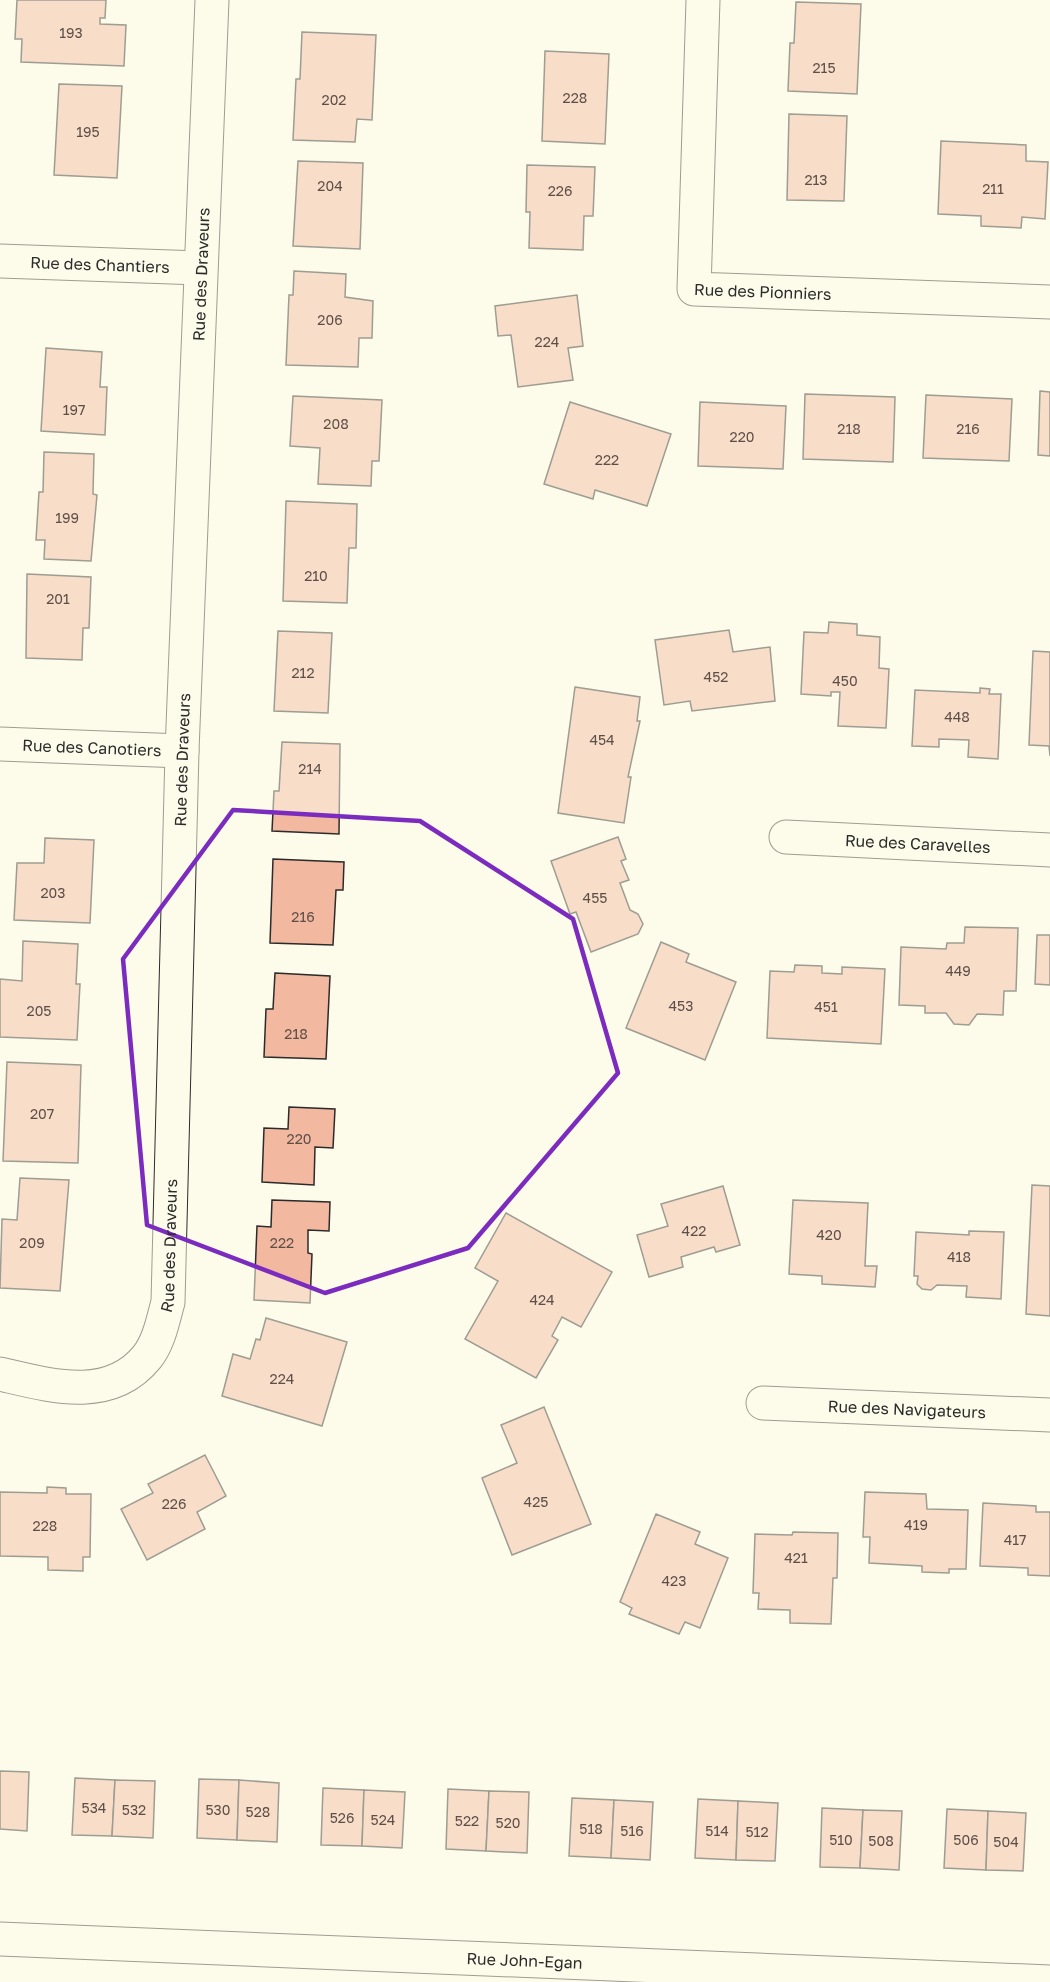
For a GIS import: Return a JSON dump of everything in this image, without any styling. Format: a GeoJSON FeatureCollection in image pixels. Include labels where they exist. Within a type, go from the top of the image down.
{"type":"FeatureCollection","features":[{"type":"Feature","properties":{"kind":"street","name":"Rue des Draveurs"},"geometry":{"type":"LineString","coordinates":[[0,1374],[70,1388],[99,1387],[125,1375],[147,1357],[161,1329],[168,1302],[182,751],[212,0]]}},
{"type":"Feature","properties":{"kind":"street","name":"Rue des Pionniers"},"geometry":{"type":"LineString","coordinates":[[703,0],[694,289],[1050,302]]}},
{"type":"Feature","properties":{"kind":"street","name":"Rue des Chantiers"},"geometry":{"type":"LineString","coordinates":[[0,261],[200,268]]}},
{"type":"Feature","properties":{"kind":"street","name":"Rue des Canotiers"},"geometry":{"type":"LineString","coordinates":[[0,744],[182,751]]}},
{"type":"Feature","properties":{"kind":"street","name":"Rue des Caravelles"},"geometry":{"type":"LineString","coordinates":[[786,837],[1050,850]]}},
{"type":"Feature","properties":{"kind":"street","name":"Rue des Navigateurs"},"geometry":{"type":"LineString","coordinates":[[763,1403],[1050,1415]]}},
{"type":"Feature","properties":{"kind":"street","name":"Rue John-Egan"},"geometry":{"type":"LineString","coordinates":[[0,1939],[1050,1982]]}},
{"type":"Feature","properties":{"kind":"highlighted area"},"geometry":{"type":"Polygon","coordinates":[[[233,810],[420,821],[573,919],[618,1073],[468,1248],[325,1293],[147,1225],[123,959],[233,810]]]}},
{"type":"Feature","properties":{"kind":"building"},"geometry":{"type":"Polygon","coordinates":[[[17,0],[106,0],[105,18],[100,18],[100,24],[126,25],[124,66],[21,62],[22,39],[15,39],[17,0]]]}},
{"type":"Feature","properties":{"kind":"building"},"geometry":{"type":"Polygon","coordinates":[[[796,2],[861,4],[857,94],[788,91],[790,43],[794,43],[796,2]]]}},
{"type":"Feature","properties":{"kind":"building"},"geometry":{"type":"Polygon","coordinates":[[[302,32],[376,35],[372,120],[357,119],[355,142],[293,140],[296,79],[300,79],[302,32]]]}},
{"type":"Feature","properties":{"kind":"building"},"geometry":{"type":"Polygon","coordinates":[[[545,51],[609,54],[605,144],[542,141],[545,51]]]}},
{"type":"Feature","properties":{"kind":"building"},"geometry":{"type":"Polygon","coordinates":[[[59,84],[122,86],[117,178],[54,175],[59,84]]]}},
{"type":"Feature","properties":{"kind":"building"},"geometry":{"type":"Polygon","coordinates":[[[789,114],[847,116],[844,201],[787,200],[789,114]]]}},
{"type":"Feature","properties":{"kind":"building"},"geometry":{"type":"Polygon","coordinates":[[[941,141],[1026,145],[1026,161],[1048,162],[1045,219],[1022,217],[1021,228],[981,226],[981,216],[938,214],[941,141]]]}},
{"type":"Feature","properties":{"kind":"building"},"geometry":{"type":"Polygon","coordinates":[[[298,161],[363,163],[360,249],[293,246],[298,161]]]}},
{"type":"Feature","properties":{"kind":"building"},"geometry":{"type":"Polygon","coordinates":[[[527,165],[595,167],[593,216],[584,216],[583,250],[529,248],[530,212],[526,212],[527,165]]]}},
{"type":"Feature","properties":{"kind":"building"},"geometry":{"type":"Polygon","coordinates":[[[294,271],[346,274],[345,297],[373,301],[372,338],[359,338],[358,367],[286,365],[289,295],[293,295],[294,271]]]}},
{"type":"Feature","properties":{"kind":"building"},"geometry":{"type":"Polygon","coordinates":[[[577,295],[583,346],[568,348],[573,380],[518,387],[511,335],[498,336],[495,306],[577,295]]]}},
{"type":"Feature","properties":{"kind":"building"},"geometry":{"type":"Polygon","coordinates":[[[46,348],[102,352],[100,387],[107,387],[105,435],[41,431],[46,348]]]}},
{"type":"Feature","properties":{"kind":"building"},"geometry":{"type":"Polygon","coordinates":[[[1040,391],[1050,392],[1050,456],[1038,455],[1040,391]]]}},
{"type":"Feature","properties":{"kind":"building"},"geometry":{"type":"Polygon","coordinates":[[[805,394],[895,397],[893,462],[803,459],[805,394]]]}},
{"type":"Feature","properties":{"kind":"building"},"geometry":{"type":"Polygon","coordinates":[[[926,395],[1012,399],[1009,461],[923,458],[926,395]]]}},
{"type":"Feature","properties":{"kind":"building"},"geometry":{"type":"Polygon","coordinates":[[[293,396],[382,400],[379,461],[372,461],[371,486],[318,484],[320,448],[290,446],[293,396]]]}},
{"type":"Feature","properties":{"kind":"building"},"geometry":{"type":"Polygon","coordinates":[[[570,402],[671,434],[647,506],[595,490],[593,499],[544,484],[570,402]]]}},
{"type":"Feature","properties":{"kind":"building"},"geometry":{"type":"Polygon","coordinates":[[[700,402],[786,406],[783,469],[698,466],[700,402]]]}},
{"type":"Feature","properties":{"kind":"building"},"geometry":{"type":"Polygon","coordinates":[[[44,452],[94,454],[93,494],[97,495],[91,561],[44,559],[45,540],[36,540],[39,492],[43,492],[44,452]]]}},
{"type":"Feature","properties":{"kind":"building"},"geometry":{"type":"Polygon","coordinates":[[[286,501],[357,504],[356,548],[349,548],[347,603],[283,601],[286,501]]]}},
{"type":"Feature","properties":{"kind":"building"},"geometry":{"type":"Polygon","coordinates":[[[27,574],[91,577],[89,628],[83,628],[82,660],[26,658],[27,574]]]}},
{"type":"Feature","properties":{"kind":"building"},"geometry":{"type":"Polygon","coordinates":[[[829,622],[857,624],[857,635],[880,637],[879,668],[889,669],[886,728],[838,726],[840,692],[831,692],[831,696],[801,694],[804,632],[828,633],[829,622]]]}},
{"type":"Feature","properties":{"kind":"building"},"geometry":{"type":"Polygon","coordinates":[[[729,630],[733,652],[770,647],[775,701],[692,711],[690,701],[664,705],[655,640],[729,630]]]}},
{"type":"Feature","properties":{"kind":"building"},"geometry":{"type":"Polygon","coordinates":[[[278,631],[332,633],[328,713],[274,711],[278,631]]]}},
{"type":"Feature","properties":{"kind":"building"},"geometry":{"type":"Polygon","coordinates":[[[1033,651],[1050,652],[1050,756],[1049,746],[1029,745],[1033,651]]]}},
{"type":"Feature","properties":{"kind":"building"},"geometry":{"type":"Polygon","coordinates":[[[575,687],[640,697],[637,721],[640,721],[628,777],[631,777],[624,823],[558,813],[575,687]]]}},
{"type":"Feature","properties":{"kind":"building"},"geometry":{"type":"Polygon","coordinates":[[[980,688],[990,689],[989,694],[1001,694],[998,759],[968,757],[969,740],[939,739],[939,747],[912,746],[915,690],[980,693],[980,688]]]}},
{"type":"Feature","properties":{"kind":"building"},"geometry":{"type":"Polygon","coordinates":[[[282,742],[340,744],[339,834],[272,831],[274,791],[279,791],[282,742]]]}},
{"type":"Feature","properties":{"kind":"building"},"geometry":{"type":"Polygon","coordinates":[[[618,837],[626,859],[621,861],[629,880],[620,883],[630,910],[638,914],[643,924],[638,934],[591,952],[576,912],[570,914],[551,861],[618,837]]]}},
{"type":"Feature","properties":{"kind":"building"},"geometry":{"type":"Polygon","coordinates":[[[45,838],[94,840],[90,923],[14,920],[17,863],[44,863],[45,838]]]}},
{"type":"Feature","properties":{"kind":"building"},"geometry":{"type":"Polygon","coordinates":[[[273,859],[344,862],[343,890],[336,890],[333,945],[270,943],[273,859]]]}},
{"type":"Feature","properties":{"kind":"building"},"geometry":{"type":"Polygon","coordinates":[[[965,927],[1018,928],[1016,991],[1004,991],[1003,1015],[977,1014],[969,1025],[954,1024],[946,1013],[925,1013],[925,1006],[899,1005],[901,947],[946,949],[947,943],[964,943],[965,927]]]}},
{"type":"Feature","properties":{"kind":"building"},"geometry":{"type":"Polygon","coordinates":[[[1037,935],[1050,935],[1050,985],[1035,984],[1037,935]]]}},
{"type":"Feature","properties":{"kind":"building"},"geometry":{"type":"Polygon","coordinates":[[[23,941],[78,944],[76,984],[80,984],[77,1040],[0,1037],[0,979],[22,981],[23,941]]]}},
{"type":"Feature","properties":{"kind":"building"},"geometry":{"type":"Polygon","coordinates":[[[661,942],[689,954],[686,962],[736,982],[705,1060],[626,1028],[661,942]]]}},
{"type":"Feature","properties":{"kind":"building"},"geometry":{"type":"Polygon","coordinates":[[[795,965],[822,966],[822,973],[842,974],[842,967],[885,969],[881,1044],[767,1038],[770,971],[794,972],[795,965]]]}},
{"type":"Feature","properties":{"kind":"building"},"geometry":{"type":"Polygon","coordinates":[[[275,973],[330,976],[326,1059],[264,1057],[266,1009],[273,1009],[275,973]]]}},
{"type":"Feature","properties":{"kind":"building"},"geometry":{"type":"Polygon","coordinates":[[[7,1062],[81,1065],[78,1163],[3,1161],[7,1062]]]}},
{"type":"Feature","properties":{"kind":"building"},"geometry":{"type":"Polygon","coordinates":[[[289,1107],[335,1109],[333,1148],[315,1147],[314,1185],[262,1182],[264,1128],[288,1129],[289,1107]]]}},
{"type":"Feature","properties":{"kind":"building"},"geometry":{"type":"Polygon","coordinates":[[[20,1178],[69,1180],[60,1291],[0,1288],[2,1219],[17,1220],[20,1178]]]}},
{"type":"Feature","properties":{"kind":"building"},"geometry":{"type":"Polygon","coordinates":[[[1032,1185],[1050,1186],[1050,1316],[1026,1314],[1032,1185]]]}},
{"type":"Feature","properties":{"kind":"building"},"geometry":{"type":"Polygon","coordinates":[[[723,1186],[740,1245],[716,1252],[714,1247],[681,1257],[683,1267],[649,1277],[637,1235],[668,1226],[661,1204],[723,1186]]]}},
{"type":"Feature","properties":{"kind":"building"},"geometry":{"type":"Polygon","coordinates":[[[272,1200],[330,1202],[329,1231],[308,1230],[308,1253],[312,1254],[310,1303],[254,1300],[257,1226],[271,1227],[272,1200]]]}},
{"type":"Feature","properties":{"kind":"building"},"geometry":{"type":"Polygon","coordinates":[[[793,1200],[868,1203],[865,1266],[877,1266],[875,1287],[822,1284],[822,1276],[789,1274],[793,1200]]]}},
{"type":"Feature","properties":{"kind":"building"},"geometry":{"type":"Polygon","coordinates":[[[506,1213],[612,1272],[581,1327],[562,1317],[552,1336],[558,1340],[536,1378],[465,1339],[498,1281],[475,1268],[506,1213]]]}},
{"type":"Feature","properties":{"kind":"building"},"geometry":{"type":"Polygon","coordinates":[[[969,1231],[1004,1232],[1001,1299],[966,1297],[967,1286],[937,1285],[931,1290],[922,1289],[917,1284],[918,1276],[914,1276],[916,1232],[969,1235],[969,1231]]]}},
{"type":"Feature","properties":{"kind":"building"},"geometry":{"type":"Polygon","coordinates":[[[266,1318],[347,1342],[322,1426],[222,1396],[233,1354],[250,1359],[256,1339],[260,1340],[266,1318]]]}},
{"type":"Feature","properties":{"kind":"building"},"geometry":{"type":"Polygon","coordinates":[[[544,1407],[591,1524],[512,1555],[482,1478],[517,1463],[501,1425],[544,1407]]]}},
{"type":"Feature","properties":{"kind":"building"},"geometry":{"type":"Polygon","coordinates":[[[205,1455],[226,1496],[197,1512],[205,1529],[147,1560],[121,1509],[153,1493],[148,1484],[205,1455]]]}},
{"type":"Feature","properties":{"kind":"building"},"geometry":{"type":"Polygon","coordinates":[[[47,1487],[66,1488],[66,1494],[91,1494],[90,1557],[83,1557],[83,1571],[48,1570],[48,1557],[0,1556],[0,1492],[47,1493],[47,1487]]]}},
{"type":"Feature","properties":{"kind":"building"},"geometry":{"type":"Polygon","coordinates":[[[865,1492],[926,1494],[927,1509],[968,1510],[966,1569],[949,1569],[949,1573],[922,1572],[922,1566],[869,1563],[870,1537],[863,1537],[865,1492]]]}},
{"type":"Feature","properties":{"kind":"building"},"geometry":{"type":"Polygon","coordinates":[[[983,1503],[1036,1506],[1036,1512],[1050,1512],[1050,1576],[1028,1575],[1028,1568],[980,1566],[983,1503]]]}},
{"type":"Feature","properties":{"kind":"building"},"geometry":{"type":"Polygon","coordinates":[[[656,1514],[700,1532],[695,1544],[728,1558],[700,1628],[685,1622],[679,1634],[629,1614],[632,1608],[620,1602],[656,1514]]]}},
{"type":"Feature","properties":{"kind":"building"},"geometry":{"type":"Polygon","coordinates":[[[793,1532],[838,1533],[837,1578],[833,1578],[831,1624],[790,1623],[790,1610],[758,1609],[759,1593],[753,1593],[755,1534],[792,1535],[793,1532]]]}},
{"type":"Feature","properties":{"kind":"building"},"geometry":{"type":"Polygon","coordinates":[[[0,1771],[29,1772],[27,1831],[0,1829],[0,1771]]]}},
{"type":"Feature","properties":{"kind":"building"},"geometry":{"type":"Polygon","coordinates":[[[75,1778],[115,1780],[112,1836],[72,1835],[75,1778]]]}},
{"type":"Feature","properties":{"kind":"building"},"geometry":{"type":"Polygon","coordinates":[[[199,1779],[239,1780],[237,1840],[197,1838],[199,1779]]]}},
{"type":"Feature","properties":{"kind":"building"},"geometry":{"type":"Polygon","coordinates":[[[115,1780],[155,1781],[153,1838],[112,1836],[115,1780]]]}},
{"type":"Feature","properties":{"kind":"building"},"geometry":{"type":"Polygon","coordinates":[[[239,1780],[279,1783],[277,1842],[237,1840],[239,1780]]]}},
{"type":"Feature","properties":{"kind":"building"},"geometry":{"type":"Polygon","coordinates":[[[323,1788],[364,1790],[362,1846],[321,1845],[323,1788]]]}},
{"type":"Feature","properties":{"kind":"building"},"geometry":{"type":"Polygon","coordinates":[[[448,1789],[489,1791],[486,1851],[446,1849],[448,1789]]]}},
{"type":"Feature","properties":{"kind":"building"},"geometry":{"type":"Polygon","coordinates":[[[364,1790],[405,1792],[402,1848],[362,1846],[364,1790]]]}},
{"type":"Feature","properties":{"kind":"building"},"geometry":{"type":"Polygon","coordinates":[[[489,1791],[529,1792],[527,1853],[486,1851],[489,1791]]]}},
{"type":"Feature","properties":{"kind":"building"},"geometry":{"type":"Polygon","coordinates":[[[572,1798],[614,1800],[611,1858],[569,1856],[572,1798]]]}},
{"type":"Feature","properties":{"kind":"building"},"geometry":{"type":"Polygon","coordinates":[[[698,1799],[738,1801],[736,1860],[695,1858],[698,1799]]]}},
{"type":"Feature","properties":{"kind":"building"},"geometry":{"type":"Polygon","coordinates":[[[614,1800],[653,1802],[650,1860],[611,1858],[614,1800]]]}},
{"type":"Feature","properties":{"kind":"building"},"geometry":{"type":"Polygon","coordinates":[[[738,1801],[778,1803],[775,1861],[736,1860],[738,1801]]]}},
{"type":"Feature","properties":{"kind":"building"},"geometry":{"type":"Polygon","coordinates":[[[822,1808],[863,1810],[860,1868],[820,1867],[822,1808]]]}},
{"type":"Feature","properties":{"kind":"building"},"geometry":{"type":"Polygon","coordinates":[[[947,1809],[988,1811],[986,1870],[944,1868],[947,1809]]]}},
{"type":"Feature","properties":{"kind":"building"},"geometry":{"type":"Polygon","coordinates":[[[863,1810],[902,1811],[899,1870],[860,1868],[863,1810]]]}},
{"type":"Feature","properties":{"kind":"building"},"geometry":{"type":"Polygon","coordinates":[[[988,1811],[1026,1813],[1023,1871],[986,1870],[988,1811]]]}}]}
